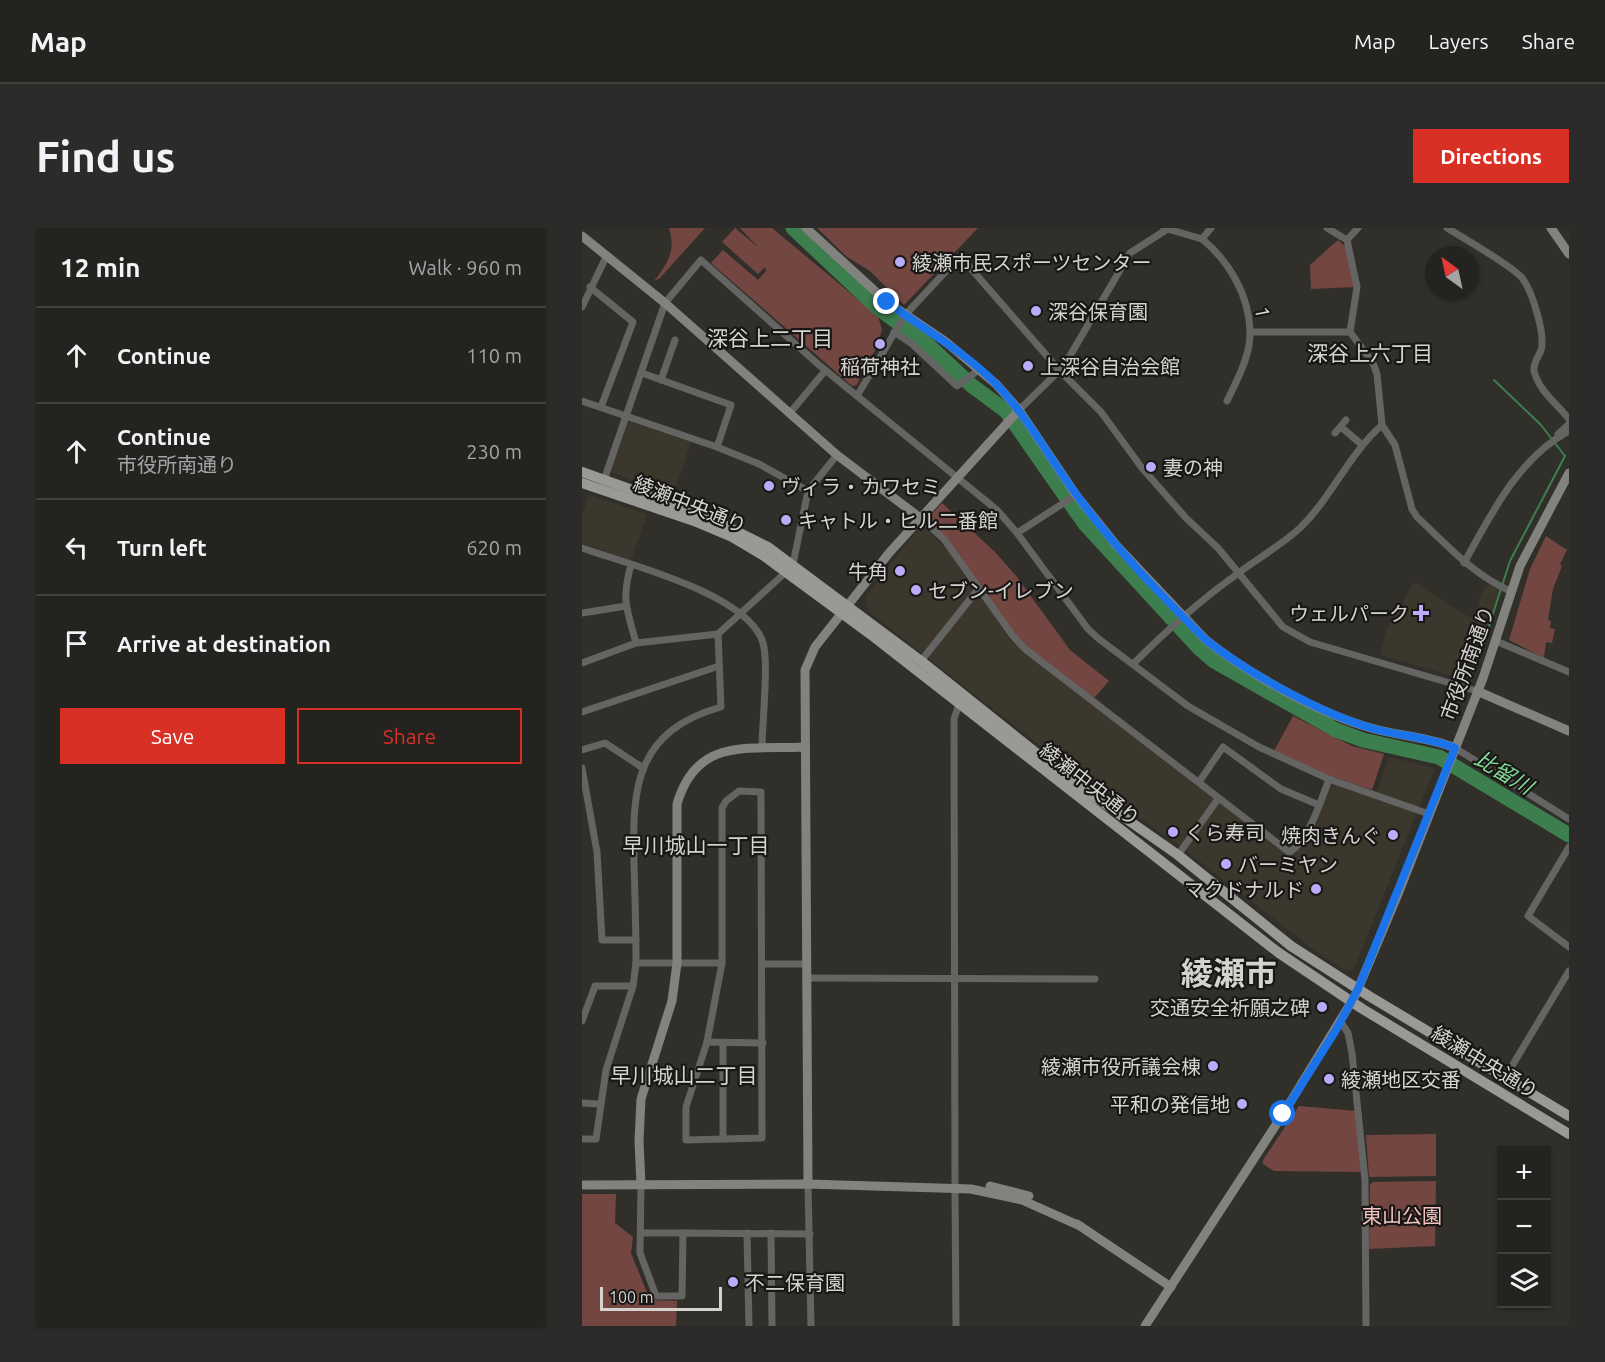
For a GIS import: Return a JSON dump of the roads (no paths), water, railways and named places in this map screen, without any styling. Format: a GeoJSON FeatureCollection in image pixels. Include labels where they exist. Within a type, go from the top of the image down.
{"type":"FeatureCollection","features":[{"type":"Feature","properties":{"kind":"main road","name":"綾瀬中央通り"},"geometry":{"type":"LineString","coordinates":[[589,479],[716,520],[768,546],[790,568],[959,704],[1279,954],[1569,1134]]}},
{"type":"Feature","properties":{"kind":"main road","name":"綾瀬中央通り"},"geometry":{"type":"LineString","coordinates":[[844,610],[921,662],[1065,776],[1178,855],[1267,928],[1311,960],[1569,1116]]}},
{"type":"Feature","properties":{"kind":"street"},"geometry":{"type":"LineString","coordinates":[[806,228],[903,318],[980,369],[1017,412],[1074,496],[1179,618],[1222,654],[1329,714],[1372,729],[1455,748],[1569,819]]}},
{"type":"Feature","properties":{"kind":"street"},"geometry":{"type":"LineString","coordinates":[[811,1326],[806,978],[805,670],[815,647],[919,517],[1017,412],[1060,371],[1130,253],[1165,229],[1202,239],[1211,228]]}},
{"type":"Feature","properties":{"kind":"street"},"geometry":{"type":"LineString","coordinates":[[1327,228],[1347,240],[1357,287],[1350,332],[1374,363],[1382,425],[1395,446],[1412,509],[1417,518],[1457,553],[1464,563],[1482,576],[1512,592]]}},
{"type":"Feature","properties":{"kind":"street"},"geometry":{"type":"LineString","coordinates":[[1347,240],[1358,228]]}},
{"type":"Feature","properties":{"kind":"street"},"geometry":{"type":"LineString","coordinates":[[1447,228],[1524,280],[1539,321],[1542,341],[1542,349],[1534,365],[1535,373],[1547,396],[1569,419]]}},
{"type":"Feature","properties":{"kind":"street"},"geometry":{"type":"LineString","coordinates":[[1551,228],[1569,254]]}},
{"type":"Feature","properties":{"kind":"street"},"geometry":{"type":"LineString","coordinates":[[582,236],[665,303],[837,455],[944,538],[1012,636],[1025,649],[1289,852],[1309,829],[1329,779]]}},
{"type":"Feature","properties":{"kind":"street","name":"1"},"geometry":{"type":"LineString","coordinates":[[1202,239],[1227,264],[1238,284],[1245,303],[1250,332],[1241,372],[1227,401]]}},
{"type":"Feature","properties":{"kind":"street"},"geometry":{"type":"LineString","coordinates":[[582,307],[607,255]]}},
{"type":"Feature","properties":{"kind":"street"},"geometry":{"type":"LineString","coordinates":[[857,396],[903,318],[960,256],[1060,371],[1106,417],[1142,468],[1238,573],[1283,627],[1297,637],[1477,691],[1569,731]]}},
{"type":"Feature","properties":{"kind":"street"},"geometry":{"type":"LineString","coordinates":[[589,479],[624,415],[642,373],[665,303],[701,260],[825,370],[997,510],[1017,533],[1088,629],[1188,706],[1259,747],[1329,779],[1430,814]]}},
{"type":"Feature","properties":{"kind":"street"},"geometry":{"type":"LineString","coordinates":[[590,287],[633,322],[603,408]]}},
{"type":"Feature","properties":{"kind":"street"},"geometry":{"type":"LineString","coordinates":[[895,331],[957,386],[980,369]]}},
{"type":"Feature","properties":{"kind":"street"},"geometry":{"type":"LineString","coordinates":[[1250,332],[1350,332]]}},
{"type":"Feature","properties":{"kind":"street"},"geometry":{"type":"LineString","coordinates":[[661,380],[675,340]]}},
{"type":"Feature","properties":{"kind":"street"},"geometry":{"type":"LineString","coordinates":[[789,414],[825,370]]}},
{"type":"Feature","properties":{"kind":"street"},"geometry":{"type":"LineString","coordinates":[[642,373],[731,405],[717,447]]}},
{"type":"Feature","properties":{"kind":"street"},"geometry":{"type":"LineString","coordinates":[[582,400],[717,447],[759,464],[808,491]]}},
{"type":"Feature","properties":{"kind":"street"},"geometry":{"type":"LineString","coordinates":[[1346,420],[1338,430],[1362,444]]}},
{"type":"Feature","properties":{"kind":"street"},"geometry":{"type":"LineString","coordinates":[[1558,437],[1558,433],[1569,424]]}},
{"type":"Feature","properties":{"kind":"street"},"geometry":{"type":"LineString","coordinates":[[1133,664],[1179,618],[1238,573],[1282,544],[1301,526],[1335,487],[1362,444],[1382,425]]}},
{"type":"Feature","properties":{"kind":"street"},"geometry":{"type":"LineString","coordinates":[[1464,563],[1492,512],[1531,461],[1558,437],[1569,431]]}},
{"type":"Feature","properties":{"kind":"street"},"geometry":{"type":"LineString","coordinates":[[582,663],[636,643],[718,634],[790,568],[808,491],[837,455]]}},
{"type":"Feature","properties":{"kind":"street","name":"市役所南通り"},"geometry":{"type":"LineString","coordinates":[[1145,1326],[1338,1026],[1358,989],[1430,814],[1496,641],[1520,566],[1569,473]]}},
{"type":"Feature","properties":{"kind":"street"},"geometry":{"type":"LineString","coordinates":[[1017,533],[1074,496]]}},
{"type":"Feature","properties":{"kind":"street"},"geometry":{"type":"LineString","coordinates":[[582,548],[690,585],[752,621],[764,646],[762,748]]}},
{"type":"Feature","properties":{"kind":"street"},"geometry":{"type":"LineString","coordinates":[[631,566],[624,590],[636,643]]}},
{"type":"Feature","properties":{"kind":"street"},"geometry":{"type":"LineString","coordinates":[[921,662],[979,588]]}},
{"type":"Feature","properties":{"kind":"street"},"geometry":{"type":"LineString","coordinates":[[582,613],[626,606]]}},
{"type":"Feature","properties":{"kind":"street"},"geometry":{"type":"LineString","coordinates":[[582,1139],[596,1139],[599,1104],[606,1070],[633,986],[636,940],[633,804],[643,768],[664,737],[702,712],[721,707],[718,634]]}},
{"type":"Feature","properties":{"kind":"street"},"geometry":{"type":"LineString","coordinates":[[1496,641],[1569,672]]}},
{"type":"Feature","properties":{"kind":"street"},"geometry":{"type":"LineString","coordinates":[[582,712],[719,666]]}},
{"type":"Feature","properties":{"kind":"street"},"geometry":{"type":"LineString","coordinates":[[956,1326],[954,719],[959,704]]}},
{"type":"Feature","properties":{"kind":"street"},"geometry":{"type":"LineString","coordinates":[[582,750],[605,743],[643,768]]}},
{"type":"Feature","properties":{"kind":"street"},"geometry":{"type":"LineString","coordinates":[[683,1233],[682,1296],[656,1296],[640,1253],[639,1142],[642,1099],[672,1001],[677,963],[677,804],[681,790],[694,770],[713,755],[737,748],[806,747]]}},
{"type":"Feature","properties":{"kind":"street"},"geometry":{"type":"LineString","coordinates":[[1199,782],[1223,747],[1281,789],[1319,806]]}},
{"type":"Feature","properties":{"kind":"street"},"geometry":{"type":"LineString","coordinates":[[582,768],[597,852],[602,940],[636,940]]}},
{"type":"Feature","properties":{"kind":"street"},"geometry":{"type":"LineString","coordinates":[[739,791],[761,792],[762,1138],[686,1140],[686,1107],[708,1042],[722,963],[722,808],[726,801],[739,791]]}},
{"type":"Feature","properties":{"kind":"street"},"geometry":{"type":"LineString","coordinates":[[1178,855],[1218,799]]}},
{"type":"Feature","properties":{"kind":"street"},"geometry":{"type":"LineString","coordinates":[[1569,847],[1528,916],[1569,947]]}},
{"type":"Feature","properties":{"kind":"street"},"geometry":{"type":"LineString","coordinates":[[636,963],[722,963]]}},
{"type":"Feature","properties":{"kind":"street"},"geometry":{"type":"LineString","coordinates":[[763,964],[806,963]]}},
{"type":"Feature","properties":{"kind":"street"},"geometry":{"type":"LineString","coordinates":[[1506,1076],[1569,971]]}},
{"type":"Feature","properties":{"kind":"street"},"geometry":{"type":"LineString","coordinates":[[806,978],[1095,979]]}},
{"type":"Feature","properties":{"kind":"street"},"geometry":{"type":"LineString","coordinates":[[582,1021],[595,986],[633,986]]}},
{"type":"Feature","properties":{"kind":"street"},"geometry":{"type":"LineString","coordinates":[[1338,1026],[1348,1033],[1352,1053],[1365,1180],[1366,1326]]}},
{"type":"Feature","properties":{"kind":"street"},"geometry":{"type":"LineString","coordinates":[[708,1042],[763,1043]]}},
{"type":"Feature","properties":{"kind":"street"},"geometry":{"type":"LineString","coordinates":[[723,1043],[723,1139]]}},
{"type":"Feature","properties":{"kind":"street"},"geometry":{"type":"LineString","coordinates":[[582,1103],[599,1104]]}},
{"type":"Feature","properties":{"kind":"street"},"geometry":{"type":"LineString","coordinates":[[582,1185],[990,1186],[1024,1194],[1052,1207],[1171,1287]]}},
{"type":"Feature","properties":{"kind":"street"},"geometry":{"type":"LineString","coordinates":[[641,1233],[810,1234]]}},
{"type":"Feature","properties":{"kind":"street"},"geometry":{"type":"LineString","coordinates":[[747,1233],[749,1326]]}},
{"type":"Feature","properties":{"kind":"street"},"geometry":{"type":"LineString","coordinates":[[771,1233],[771,1326]]}},
{"type":"Feature","properties":{"kind":"waterway","name":"比留川"},"geometry":{"type":"LineString","coordinates":[[793,228],[878,308],[926,343],[971,385],[1006,411],[1085,524],[1198,647],[1214,661],[1336,730],[1363,740],[1439,757],[1569,835]]}},
{"type":"Feature","properties":{"kind":"waterway"},"geometry":{"type":"LineString","coordinates":[[1479,657],[1510,561],[1565,456],[1541,425],[1494,380]]}},
{"type":"Feature","properties":{"kind":"place","name":"綾瀬市民スポーツセンター"},"geometry":{"type":"Point","coordinates":[900,262]}},
{"type":"Feature","properties":{"kind":"place","name":"深谷保育園"},"geometry":{"type":"Point","coordinates":[1036,311]}},
{"type":"Feature","properties":{"kind":"place","name":"稲荷神社"},"geometry":{"type":"Point","coordinates":[880,344]}},
{"type":"Feature","properties":{"kind":"place","name":"上深谷自治会館"},"geometry":{"type":"Point","coordinates":[1028,366]}},
{"type":"Feature","properties":{"kind":"place","name":"妻の神"},"geometry":{"type":"Point","coordinates":[1151,467]}},
{"type":"Feature","properties":{"kind":"place","name":"ヴィラ・カワセミ"},"geometry":{"type":"Point","coordinates":[769,486]}},
{"type":"Feature","properties":{"kind":"place","name":"キャトル・ヒル二番館"},"geometry":{"type":"Point","coordinates":[786,520]}},
{"type":"Feature","properties":{"kind":"place","name":"牛角"},"geometry":{"type":"Point","coordinates":[900,571]}},
{"type":"Feature","properties":{"kind":"place","name":"セブン-イレブン"},"geometry":{"type":"Point","coordinates":[916,590]}},
{"type":"Feature","properties":{"kind":"place","name":"ウェルパーク"},"geometry":{"type":"Point","coordinates":[1421,613]}},
{"type":"Feature","properties":{"kind":"place","name":"くら寿司"},"geometry":{"type":"Point","coordinates":[1173,832]}},
{"type":"Feature","properties":{"kind":"place","name":"焼肉きんぐ"},"geometry":{"type":"Point","coordinates":[1393,835]}},
{"type":"Feature","properties":{"kind":"place","name":"バーミヤン"},"geometry":{"type":"Point","coordinates":[1226,864]}},
{"type":"Feature","properties":{"kind":"place","name":"マクドナルド"},"geometry":{"type":"Point","coordinates":[1316,889]}},
{"type":"Feature","properties":{"kind":"place","name":"交通安全祈願之碑"},"geometry":{"type":"Point","coordinates":[1322,1007]}},
{"type":"Feature","properties":{"kind":"place","name":"綾瀬市役所議会棟"},"geometry":{"type":"Point","coordinates":[1213,1066]}},
{"type":"Feature","properties":{"kind":"place","name":"綾瀬地区交番"},"geometry":{"type":"Point","coordinates":[1329,1079]}},
{"type":"Feature","properties":{"kind":"place","name":"平和の発信地"},"geometry":{"type":"Point","coordinates":[1242,1104]}},
{"type":"Feature","properties":{"kind":"place","name":"不二保育園"},"geometry":{"type":"Point","coordinates":[733,1282]}},
{"type":"Feature","properties":{"kind":"district","name":"深谷上二丁目"},"geometry":{"type":"Point","coordinates":[770,338]}},
{"type":"Feature","properties":{"kind":"district","name":"深谷上六丁目"},"geometry":{"type":"Point","coordinates":[1370,353]}},
{"type":"Feature","properties":{"kind":"district","name":"早川城山一丁目"},"geometry":{"type":"Point","coordinates":[696,845]}},
{"type":"Feature","properties":{"kind":"district","name":"綾瀬市"},"geometry":{"type":"Point","coordinates":[1229,973]}},
{"type":"Feature","properties":{"kind":"district","name":"早川城山二丁目"},"geometry":{"type":"Point","coordinates":[684,1075]}},
{"type":"Feature","properties":{"kind":"park label","name":"東山公園"},"geometry":{"type":"Point","coordinates":[1402,1215]}}]}
